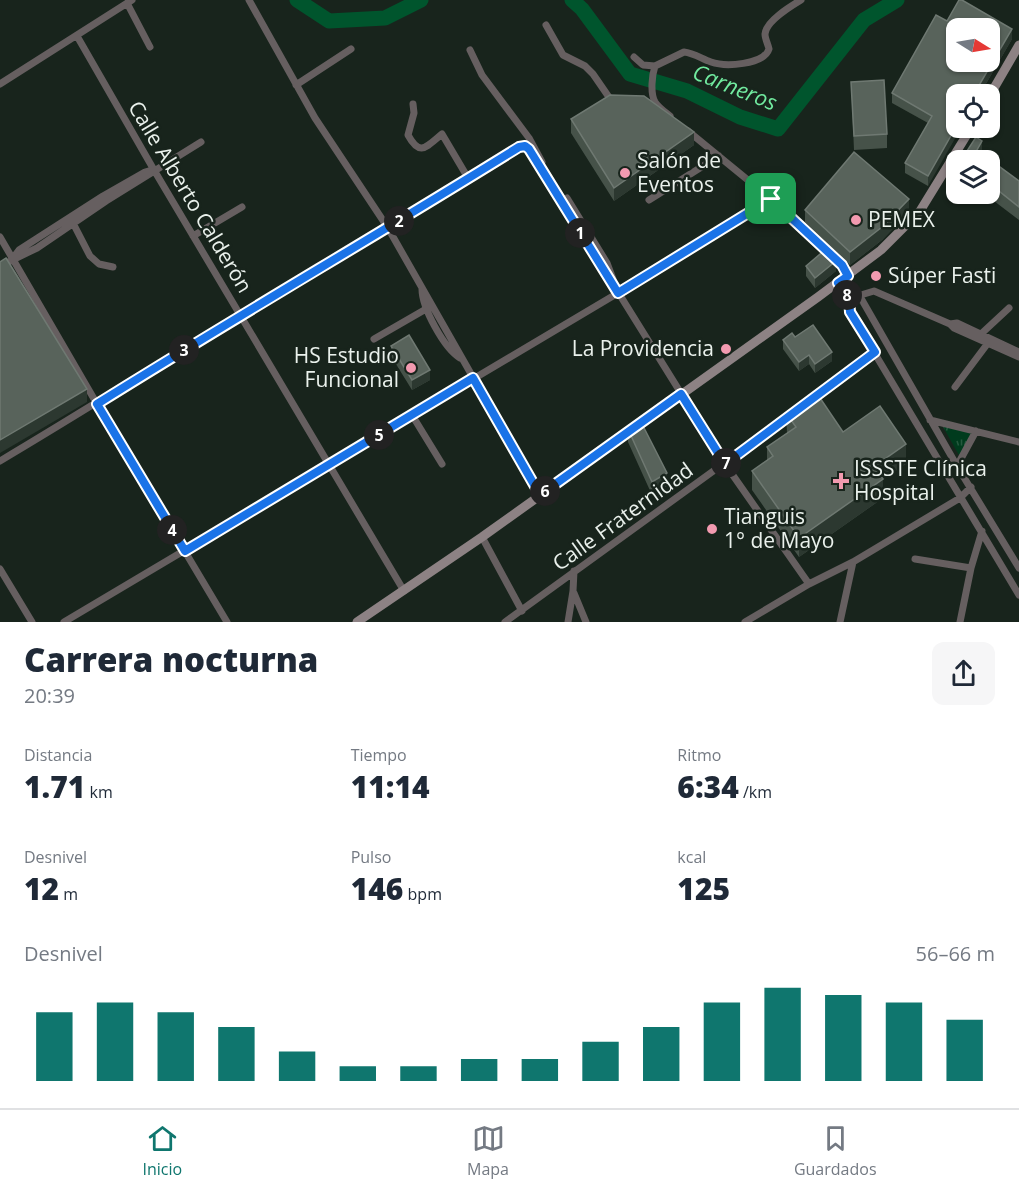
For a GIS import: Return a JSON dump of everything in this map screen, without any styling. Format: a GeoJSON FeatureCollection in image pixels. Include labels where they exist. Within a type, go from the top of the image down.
{"type":"FeatureCollection","features":[{"type":"Feature","properties":{"kind":"main road"},"geometry":{"type":"LineString","coordinates":[[996,84],[1019,45]]}},
{"type":"Feature","properties":{"kind":"main road"},"geometry":{"type":"LineString","coordinates":[[357,622],[482,537],[848,276],[881,250],[920,211],[965,138]]}},
{"type":"Feature","properties":{"kind":"street"},"geometry":{"type":"LineString","coordinates":[[249,0],[315,118],[388,228],[540,495]]}},
{"type":"Feature","properties":{"kind":"street"},"geometry":{"type":"LineString","coordinates":[[634,57],[643,65],[654,68],[684,52],[721,65],[751,62],[764,57],[769,49],[765,36],[767,27],[787,8],[801,0]]}},
{"type":"Feature","properties":{"kind":"street"},"geometry":{"type":"LineString","coordinates":[[0,84],[130,2],[150,47]]}},
{"type":"Feature","properties":{"kind":"street"},"geometry":{"type":"LineString","coordinates":[[546,25],[563,55],[585,66],[612,103],[623,103]]}},
{"type":"Feature","properties":{"kind":"street","name":"Calle Alberto Calderón"},"geometry":{"type":"LineString","coordinates":[[77,36],[404,591]]}},
{"type":"Feature","properties":{"kind":"street"},"geometry":{"type":"LineString","coordinates":[[296,85],[351,49]]}},
{"type":"Feature","properties":{"kind":"street"},"geometry":{"type":"LineString","coordinates":[[470,50],[482,75],[529,138],[545,169],[546,179]]}},
{"type":"Feature","properties":{"kind":"street"},"geometry":{"type":"LineString","coordinates":[[654,68],[653,94],[656,104],[674,119]]}},
{"type":"Feature","properties":{"kind":"street"},"geometry":{"type":"LineString","coordinates":[[413,104],[414,113],[408,135],[414,147],[424,148],[442,134],[468,178]]}},
{"type":"Feature","properties":{"kind":"street"},"geometry":{"type":"LineString","coordinates":[[645,104],[656,104]]}},
{"type":"Feature","properties":{"kind":"street"},"geometry":{"type":"LineString","coordinates":[[683,127],[771,199],[842,265],[848,276]]}},
{"type":"Feature","properties":{"kind":"street"},"geometry":{"type":"LineString","coordinates":[[13,258],[37,248],[154,170],[201,142]]}},
{"type":"Feature","properties":{"kind":"street"},"geometry":{"type":"LineString","coordinates":[[0,461],[519,147],[525,146],[725,464],[809,584]]}},
{"type":"Feature","properties":{"kind":"street"},"geometry":{"type":"LineString","coordinates":[[649,200],[719,156]]}},
{"type":"Feature","properties":{"kind":"street"},"geometry":{"type":"LineString","coordinates":[[0,266],[13,258],[20,250],[103,196],[145,172],[154,170]]}},
{"type":"Feature","properties":{"kind":"street"},"geometry":{"type":"LineString","coordinates":[[567,198],[607,263],[618,293]]}},
{"type":"Feature","properties":{"kind":"street"},"geometry":{"type":"LineString","coordinates":[[64,622],[618,293],[771,199]]}},
{"type":"Feature","properties":{"kind":"street"},"geometry":{"type":"LineString","coordinates":[[193,236],[242,207]]}},
{"type":"Feature","properties":{"kind":"street"},"geometry":{"type":"LineString","coordinates":[[73,223],[90,256],[99,264],[113,267]]}},
{"type":"Feature","properties":{"kind":"street"},"geometry":{"type":"LineString","coordinates":[[0,237],[227,622]]}},
{"type":"Feature","properties":{"kind":"street"},"geometry":{"type":"LineString","coordinates":[[838,283],[849,298],[850,312],[1019,596]]}},
{"type":"Feature","properties":{"kind":"street"},"geometry":{"type":"LineString","coordinates":[[422,286],[422,299],[426,309],[452,353],[462,359]]}},
{"type":"Feature","properties":{"kind":"street"},"geometry":{"type":"LineString","coordinates":[[849,298],[874,291],[1019,357]]}},
{"type":"Feature","properties":{"kind":"street"},"geometry":{"type":"LineString","coordinates":[[849,298],[862,300],[930,420],[1019,568]]}},
{"type":"Feature","properties":{"kind":"street"},"geometry":{"type":"LineString","coordinates":[[981,334],[1009,308]]}},
{"type":"Feature","properties":{"kind":"street"},"geometry":{"type":"LineString","coordinates":[[374,339],[426,309]]}},
{"type":"Feature","properties":{"kind":"street"},"geometry":{"type":"LineString","coordinates":[[950,324],[957,324],[1019,352]]}},
{"type":"Feature","properties":{"kind":"street"},"geometry":{"type":"LineString","coordinates":[[955,387],[988,344]]}},
{"type":"Feature","properties":{"kind":"street","name":"Calle Fraternidad"},"geometry":{"type":"LineString","coordinates":[[505,622],[725,464],[875,352]]}},
{"type":"Feature","properties":{"kind":"street"},"geometry":{"type":"LineString","coordinates":[[412,415],[442,464]]}},
{"type":"Feature","properties":{"kind":"street"},"geometry":{"type":"LineString","coordinates":[[930,420],[1019,442]]}},
{"type":"Feature","properties":{"kind":"street"},"geometry":{"type":"LineString","coordinates":[[957,466],[976,431]]}},
{"type":"Feature","properties":{"kind":"street"},"geometry":{"type":"LineString","coordinates":[[745,622],[809,584],[853,562],[960,498],[971,487]]}},
{"type":"Feature","properties":{"kind":"street"},"geometry":{"type":"LineString","coordinates":[[960,622],[971,568],[982,531]]}},
{"type":"Feature","properties":{"kind":"street"},"geometry":{"type":"LineString","coordinates":[[482,537],[522,611]]}},
{"type":"Feature","properties":{"kind":"street"},"geometry":{"type":"LineString","coordinates":[[915,559],[971,568]]}},
{"type":"Feature","properties":{"kind":"street"},"geometry":{"type":"LineString","coordinates":[[840,622],[853,562]]}},
{"type":"Feature","properties":{"kind":"street"},"geometry":{"type":"LineString","coordinates":[[0,569],[32,622]]}},
{"type":"Feature","properties":{"kind":"street"},"geometry":{"type":"LineString","coordinates":[[568,622],[574,571]]}},
{"type":"Feature","properties":{"kind":"street"},"geometry":{"type":"LineString","coordinates":[[573,591],[586,622]]}},
{"type":"Feature","properties":{"kind":"green space"},"geometry":{"type":"Polygon","coordinates":[[[942,425],[977,435],[960,457],[942,425]]]}},
{"type":"Feature","properties":{"kind":"building"},"geometry":{"type":"Polygon","coordinates":[[[959,0],[993,18],[949,18],[959,0]]]}},
{"type":"Feature","properties":{"kind":"building"},"geometry":{"type":"Polygon","coordinates":[[[936,15],[946,20],[946,72],[987,72],[980,84],[946,84],[946,138],[950,138],[928,176],[905,163],[932,116],[892,93],[936,15]]]}},
{"type":"Feature","properties":{"kind":"building"},"geometry":{"type":"Polygon","coordinates":[[[1000,22],[1012,29],[1000,50],[1000,22]]]}},
{"type":"Feature","properties":{"kind":"building"},"geometry":{"type":"Polygon","coordinates":[[[884,80],[887,134],[854,136],[851,82],[884,80]]]}},
{"type":"Feature","properties":{"kind":"building","name":"Salón de Eventos"},"geometry":{"type":"Polygon","coordinates":[[[610,95],[644,96],[694,132],[614,188],[571,119],[610,95]]]}},
{"type":"Feature","properties":{"kind":"building"},"geometry":{"type":"Polygon","coordinates":[[[975,138],[982,141],[977,150],[968,150],[975,138]]]}},
{"type":"Feature","properties":{"kind":"building","name":"PEMEX"},"geometry":{"type":"Polygon","coordinates":[[[854,152],[909,199],[882,227],[850,252],[805,210],[854,152]]]}},
{"type":"Feature","properties":{"kind":"building"},"geometry":{"type":"Polygon","coordinates":[[[1000,167],[1019,181],[1019,207],[1000,192],[1000,167]]]}},
{"type":"Feature","properties":{"kind":"building"},"geometry":{"type":"Polygon","coordinates":[[[826,249],[836,261],[815,278],[806,266],[826,249]]]}},
{"type":"Feature","properties":{"kind":"building"},"geometry":{"type":"Polygon","coordinates":[[[6,258],[87,389],[0,440],[0,262],[6,258]]]}},
{"type":"Feature","properties":{"kind":"building"},"geometry":{"type":"Polygon","coordinates":[[[813,325],[832,352],[815,364],[809,355],[799,362],[783,340],[792,333],[795,337],[813,325]]]}},
{"type":"Feature","properties":{"kind":"building"},"geometry":{"type":"Polygon","coordinates":[[[409,335],[430,370],[412,380],[391,346],[409,335]]]}},
{"type":"Feature","properties":{"kind":"building"},"geometry":{"type":"Polygon","coordinates":[[[816,392],[843,432],[880,406],[906,444],[875,466],[883,479],[799,538],[752,471],[773,456],[767,447],[796,427],[786,413],[816,392]]]}},
{"type":"Feature","properties":{"kind":"building"},"geometry":{"type":"Polygon","coordinates":[[[640,420],[667,473],[652,482],[628,429],[640,420]]]}},
{"type":"Feature","properties":{"kind":"waterway","name":"Carneros"},"geometry":{"type":"LineString","coordinates":[[297,0],[329,21],[385,18],[421,0]]}},
{"type":"Feature","properties":{"kind":"waterway","name":"Carneros"},"geometry":{"type":"LineString","coordinates":[[572,0],[582,9],[630,74],[687,91],[740,117],[778,129],[864,20],[897,0]]}},
{"type":"Feature","properties":{"kind":"place","name":"Salón de Eventos"},"geometry":{"type":"Point","coordinates":[625,173]}},
{"type":"Feature","properties":{"kind":"place","name":"PEMEX"},"geometry":{"type":"Point","coordinates":[856,220]}},
{"type":"Feature","properties":{"kind":"place","name":"Súper Fasti"},"geometry":{"type":"Point","coordinates":[876,276]}},
{"type":"Feature","properties":{"kind":"place","name":"La Providencia"},"geometry":{"type":"Point","coordinates":[726,349]}},
{"type":"Feature","properties":{"kind":"place","name":"HS Estudio Funcional"},"geometry":{"type":"Point","coordinates":[411,368]}},
{"type":"Feature","properties":{"kind":"place","name":"ISSSTE Clínica Hospital"},"geometry":{"type":"Point","coordinates":[841,481]}},
{"type":"Feature","properties":{"kind":"place","name":"Tianguis 1° de Mayo"},"geometry":{"type":"Point","coordinates":[712,529]}},
{"type":"Feature","properties":{"kind":"route"},"geometry":{"type":"LineString","coordinates":[[525,146],[529,149],[618,293],[771,199],[842,265],[848,276],[838,283],[849,298],[850,312],[875,352],[725,464],[681,394],[540,495],[473,378],[185,551],[97,404],[519,147],[525,146]]}}]}
